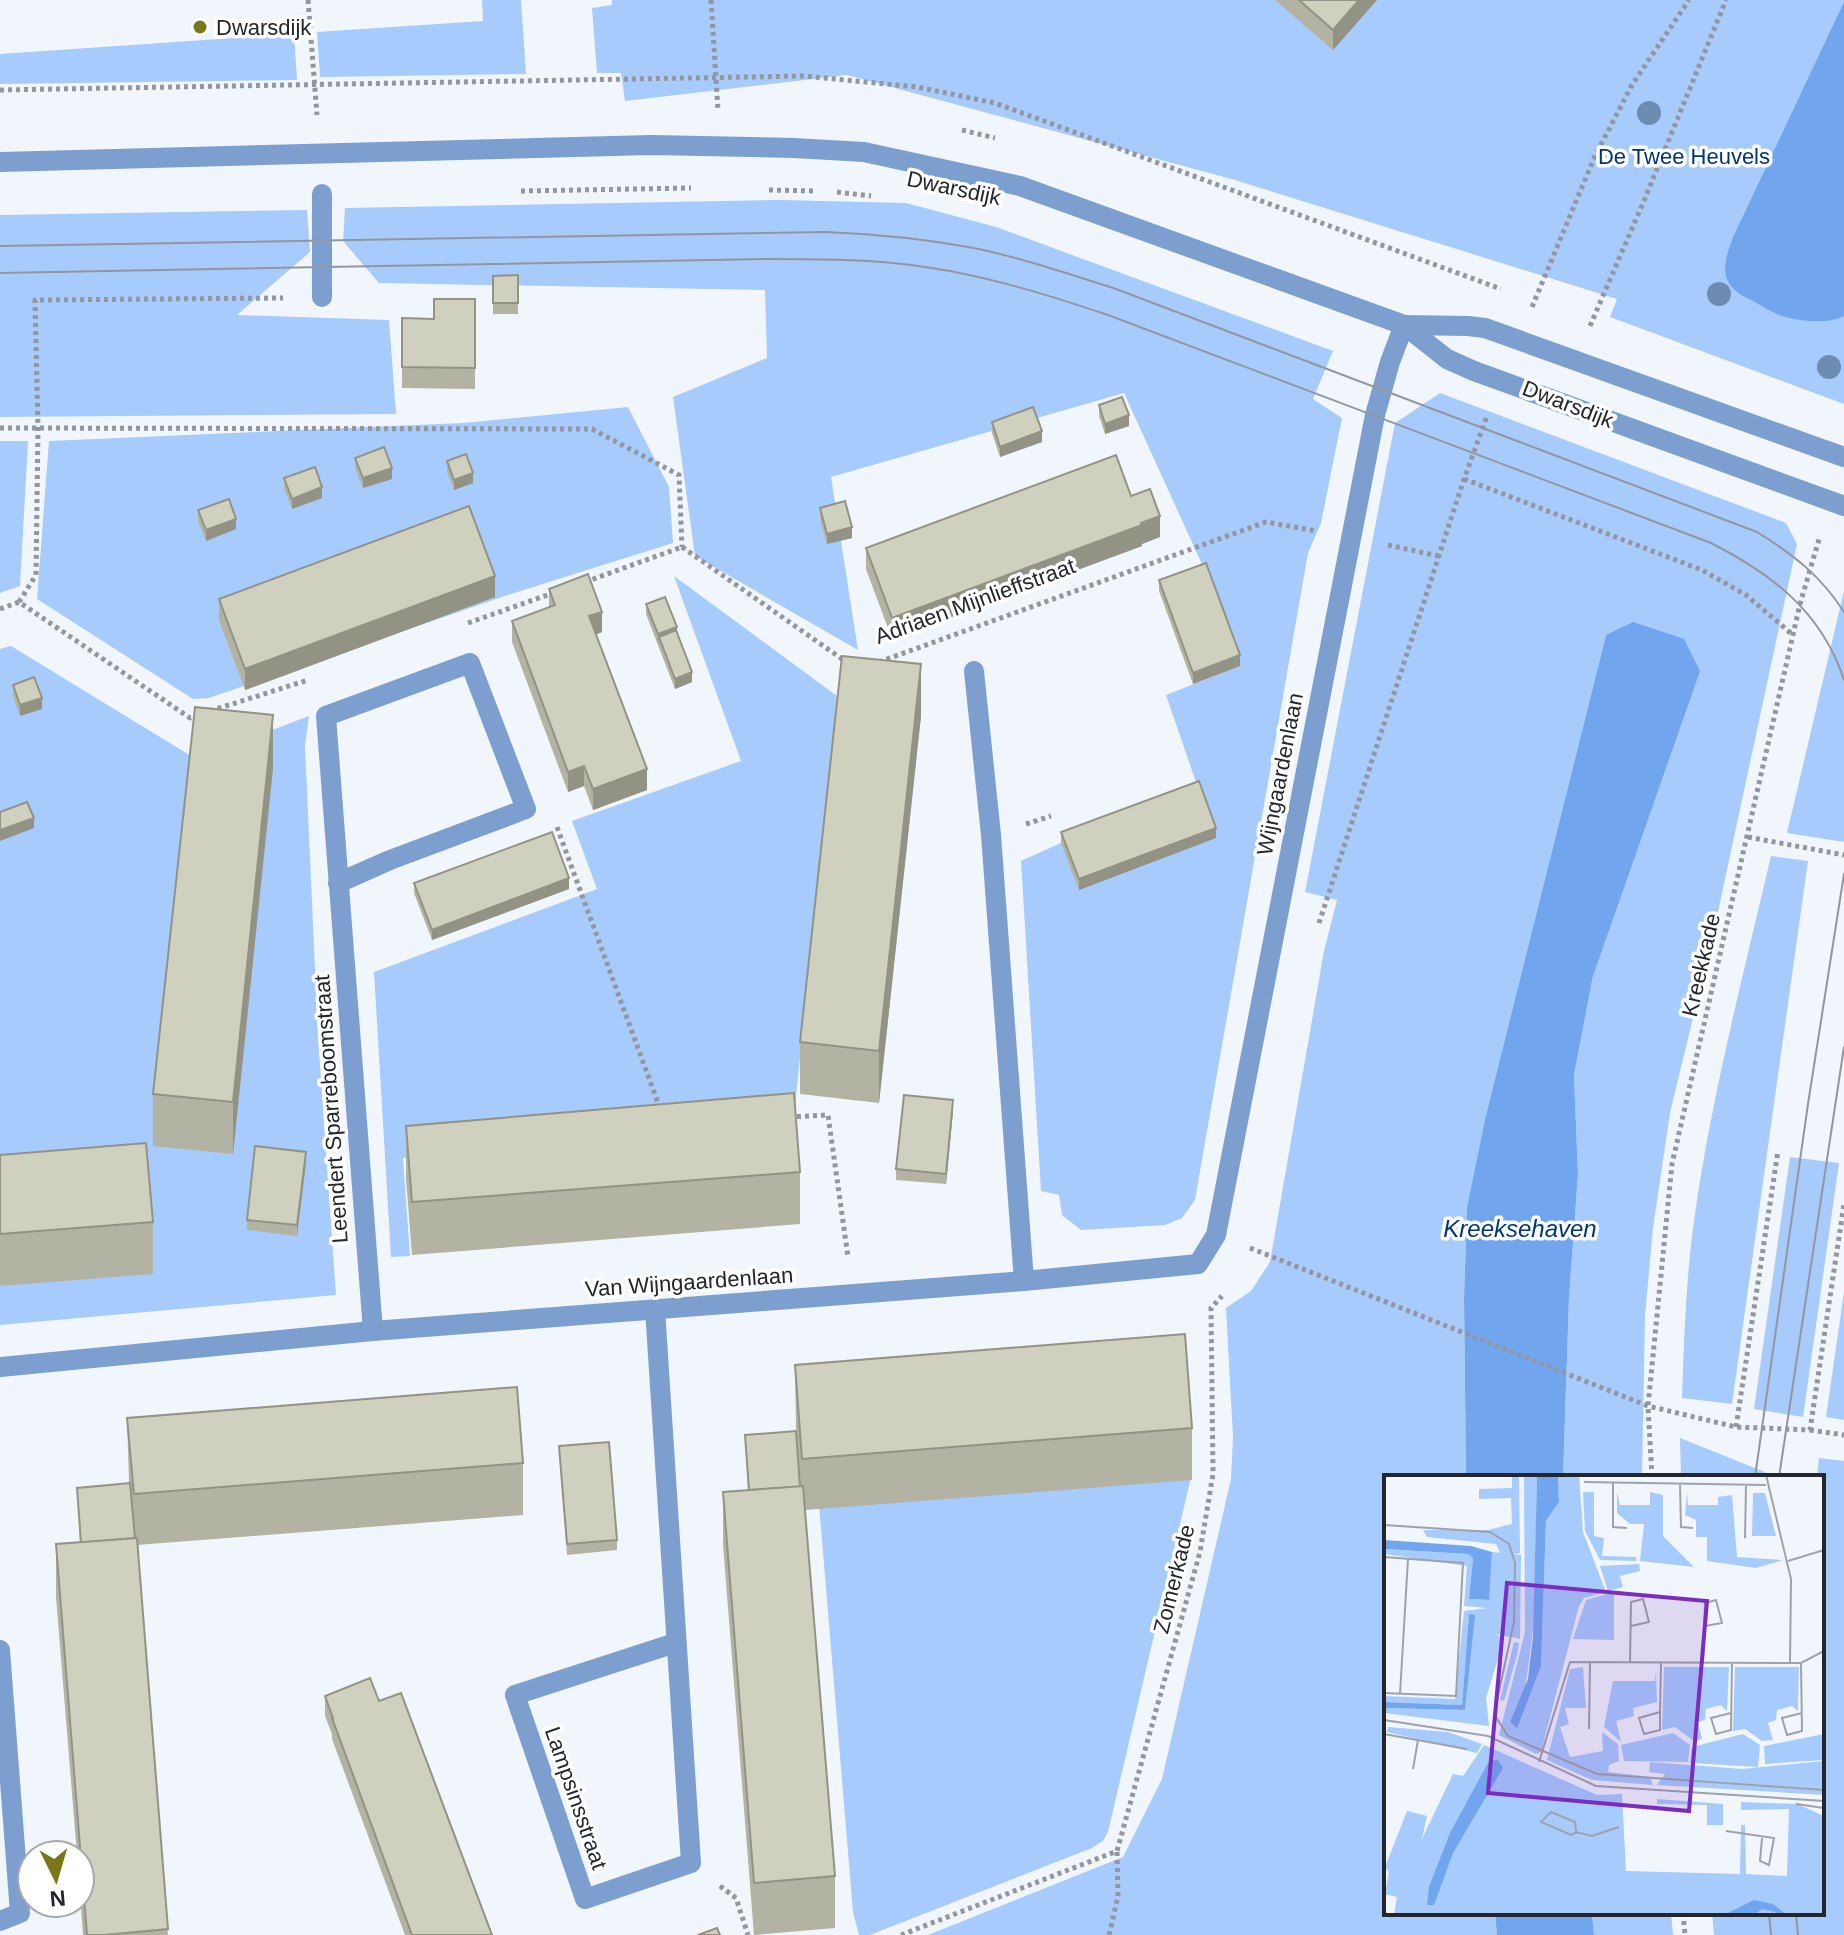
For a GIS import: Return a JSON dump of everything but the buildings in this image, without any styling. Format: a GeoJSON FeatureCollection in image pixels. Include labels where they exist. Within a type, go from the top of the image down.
{"type":"FeatureCollection","features":[{"type":"Feature","properties":{"kind":"street","name":"Dwarsdijk"},"geometry":{"type":"LineString","coordinates":[[0,162],[651,145],[864,152],[1020,186],[1404,325],[1447,359],[1474,371],[1838,504]]}},
{"type":"Feature","properties":{"kind":"street"},"geometry":{"type":"LineString","coordinates":[[322,194],[322,297]]}},
{"type":"Feature","properties":{"kind":"street","name":"Dwarsdijk"},"geometry":{"type":"LineString","coordinates":[[1404,325],[1485,328],[1844,457]]}},
{"type":"Feature","properties":{"kind":"street","name":"Wijngaardenlaan"},"geometry":{"type":"LineString","coordinates":[[1216,1235],[1372,431],[1390,362],[1404,325]]}},
{"type":"Feature","properties":{"kind":"street","name":"Leendert Sparreboomstraat"},"geometry":{"type":"LineString","coordinates":[[373,1331],[326,716],[470,663],[526,809]]}},
{"type":"Feature","properties":{"kind":"street"},"geometry":{"type":"LineString","coordinates":[[974,671],[991,835],[1024,1281]]}},
{"type":"Feature","properties":{"kind":"street"},"geometry":{"type":"LineString","coordinates":[[338,883],[526,809]]}},
{"type":"Feature","properties":{"kind":"street","name":"Van Wijngaardenlaan"},"geometry":{"type":"LineString","coordinates":[[0,1367],[373,1331],[1024,1281],[1198,1264],[1216,1235]]}},
{"type":"Feature","properties":{"kind":"street"},"geometry":{"type":"LineString","coordinates":[[655,1309],[691,1863]]}},
{"type":"Feature","properties":{"kind":"street","name":"Lampsinsstraat"},"geometry":{"type":"LineString","coordinates":[[675,1643],[515,1695],[585,1899],[691,1863]]}},
{"type":"Feature","properties":{"kind":"street"},"geometry":{"type":"LineString","coordinates":[[0,1650],[1,1698],[20,1913],[0,1921]]}},
{"type":"Feature","properties":{"kind":"path"},"geometry":{"type":"LineString","coordinates":[[308,0],[319,154]]}},
{"type":"Feature","properties":{"kind":"path"},"geometry":{"type":"LineString","coordinates":[[711,0],[718,111]]}},
{"type":"Feature","properties":{"kind":"path"},"geometry":{"type":"LineString","coordinates":[[1518,340],[1595,156],[1632,85],[1689,0]]}},
{"type":"Feature","properties":{"kind":"path"},"geometry":{"type":"LineString","coordinates":[[1591,322],[1726,0]]}},
{"type":"Feature","properties":{"kind":"path"},"geometry":{"type":"LineString","coordinates":[[510,191],[698,188]]}},
{"type":"Feature","properties":{"kind":"path"},"geometry":{"type":"LineString","coordinates":[[759,189],[820,192]]}},
{"type":"Feature","properties":{"kind":"path","name":"Dwarsdijk"},"geometry":{"type":"LineString","coordinates":[[835,192],[883,198]]}},
{"type":"Feature","properties":{"kind":"path"},"geometry":{"type":"LineString","coordinates":[[0,609],[19,602],[36,575],[38,428],[35,300],[322,297]]}},
{"type":"Feature","properties":{"kind":"path"},"geometry":{"type":"LineString","coordinates":[[1318,924],[1464,479],[1501,379]]}},
{"type":"Feature","properties":{"kind":"path"},"geometry":{"type":"LineString","coordinates":[[0,428],[592,429],[679,475],[682,547]]}},
{"type":"Feature","properties":{"kind":"path"},"geometry":{"type":"LineString","coordinates":[[1464,479],[1702,570],[1746,595],[1794,635]]}},
{"type":"Feature","properties":{"kind":"path","name":"Kreekkade"},"geometry":{"type":"LineString","coordinates":[[1652,1475],[1648,1406],[1672,1164],[1810,568],[1838,504]]}},
{"type":"Feature","properties":{"kind":"path","name":"Adriaen Mijnlieffstraat"},"geometry":{"type":"LineString","coordinates":[[872,664],[1266,522],[1315,531]]}},
{"type":"Feature","properties":{"kind":"path"},"geometry":{"type":"LineString","coordinates":[[578,584],[682,547]]}},
{"type":"Feature","properties":{"kind":"path"},"geometry":{"type":"LineString","coordinates":[[682,547],[845,661]]}},
{"type":"Feature","properties":{"kind":"path"},"geometry":{"type":"LineString","coordinates":[[460,626],[564,589]]}},
{"type":"Feature","properties":{"kind":"path"},"geometry":{"type":"LineString","coordinates":[[19,602],[190,718],[313,679]]}},
{"type":"Feature","properties":{"kind":"path"},"geometry":{"type":"LineString","coordinates":[[526,809],[552,814],[666,1124]]}},
{"type":"Feature","properties":{"kind":"path"},"geometry":{"type":"LineString","coordinates":[[1017,827],[1051,816]]}},
{"type":"Feature","properties":{"kind":"path"},"geometry":{"type":"LineString","coordinates":[[1748,837],[1844,855]]}},
{"type":"Feature","properties":{"kind":"path"},"geometry":{"type":"LineString","coordinates":[[784,1117],[828,1115],[853,1294]]}},
{"type":"Feature","properties":{"kind":"path"},"geometry":{"type":"LineString","coordinates":[[1736,1427],[1778,1151]]}},
{"type":"Feature","properties":{"kind":"path"},"geometry":{"type":"LineString","coordinates":[[1810,1430],[1844,1204]]}},
{"type":"Feature","properties":{"kind":"path"},"geometry":{"type":"LineString","coordinates":[[1216,1235],[1648,1406],[1736,1427],[1810,1430],[1844,1435]]}},
{"type":"Feature","properties":{"kind":"path"},"geometry":{"type":"LineString","coordinates":[[1247,1261],[1253,1250]]}},
{"type":"Feature","properties":{"kind":"path","name":"Zomerkade"},"geometry":{"type":"LineString","coordinates":[[1109,1935],[1118,1896],[1117,1851],[1200,1552],[1213,1474],[1211,1308],[1226,1292]]}},
{"type":"Feature","properties":{"kind":"path"},"geometry":{"type":"LineString","coordinates":[[901,1935],[915,1933],[1117,1851]]}},
{"type":"Feature","properties":{"kind":"path"},"geometry":{"type":"LineString","coordinates":[[691,1863],[736,1898],[748,1935]]}},
{"type":"Feature","properties":{"kind":"path"},"geometry":{"type":"LineString","coordinates":[[1683,1915],[1685,1935]]}},
{"type":"Feature","properties":{"kind":"green space"},"geometry":{"type":"Polygon","coordinates":[[[482,0],[521,0],[526,74],[320,77],[317,32],[483,21],[482,0]]]}},
{"type":"Feature","properties":{"kind":"green space","name":"De Twee Heuvels"},"geometry":{"type":"Polygon","coordinates":[[[612,0],[1844,0],[1844,404],[1610,317],[1617,299],[1235,180],[847,75],[625,101],[621,73],[597,73],[592,8],[612,5],[612,0]]]}},
{"type":"Feature","properties":{"kind":"green space"},"geometry":{"type":"Polygon","coordinates":[[[294,34],[297,80],[0,84],[0,54],[294,34]]]}},
{"type":"Feature","properties":{"kind":"green space"},"geometry":{"type":"Polygon","coordinates":[[[781,200],[906,203],[996,227],[1333,351],[1313,399],[1342,418],[1321,523],[1308,553],[1195,1200],[1182,1218],[1165,1225],[1081,1230],[1062,1215],[1059,1195],[1041,1191],[1021,861],[1199,791],[1166,695],[1240,666],[1206,573],[1124,393],[831,477],[858,650],[695,556],[673,397],[767,358],[765,290],[379,283],[343,241],[345,208],[781,200]]]}},
{"type":"Feature","properties":{"kind":"green space"},"geometry":{"type":"Polygon","coordinates":[[[307,210],[310,252],[237,315],[389,320],[396,414],[0,417],[0,215],[307,210]]]}},
{"type":"Feature","properties":{"kind":"green space"},"geometry":{"type":"Polygon","coordinates":[[[1440,393],[1786,523],[1797,544],[1713,935],[1670,1113],[1653,1228],[1645,1316],[1642,1475],[1563,1475],[1569,1298],[1578,1174],[1574,1075],[1593,976],[1606,635],[1485,1119],[1467,1207],[1464,1298],[1466,1475],[1384,1475],[1384,1915],[1495,1915],[1497,1935],[928,1935],[1123,1857],[1162,1779],[1231,1479],[1233,1437],[1226,1308],[1251,1291],[1270,1262],[1324,951],[1337,900],[1305,892],[1395,423],[1440,393]]]}},
{"type":"Feature","properties":{"kind":"green space"},"geometry":{"type":"Polygon","coordinates":[[[628,407],[669,487],[673,543],[511,594],[209,698],[193,699],[37,599],[49,441],[463,423],[628,407]]]}},
{"type":"Feature","properties":{"kind":"green space"},"geometry":{"type":"Polygon","coordinates":[[[0,441],[28,441],[20,586],[0,593],[0,441]]]}},
{"type":"Feature","properties":{"kind":"green space"},"geometry":{"type":"Polygon","coordinates":[[[674,576],[837,696],[795,1126],[403,1158],[410,1256],[391,1257],[374,972],[597,889],[572,821],[741,761],[674,576]]]}},
{"type":"Feature","properties":{"kind":"green space"},"geometry":{"type":"Polygon","coordinates":[[[1844,591],[1844,842],[1787,833],[1844,591]]]}},
{"type":"Feature","properties":{"kind":"green space"},"geometry":{"type":"Polygon","coordinates":[[[11,646],[196,759],[309,716],[305,746],[318,1036],[336,1295],[0,1325],[0,649],[11,646]]]}},
{"type":"Feature","properties":{"kind":"green space"},"geometry":{"type":"Polygon","coordinates":[[[1771,856],[1808,861],[1732,1404],[1682,1398],[1687,1287],[1709,1129],[1771,856]]]}},
{"type":"Feature","properties":{"kind":"green space"},"geometry":{"type":"Polygon","coordinates":[[[1790,1157],[1839,1163],[1803,1417],[1754,1409],[1790,1157]]]}},
{"type":"Feature","properties":{"kind":"green space"},"geometry":{"type":"Polygon","coordinates":[[[1844,1292],[1844,1420],[1826,1417],[1844,1292]]]}},
{"type":"Feature","properties":{"kind":"green space"},"geometry":{"type":"Polygon","coordinates":[[[1680,1438],[1772,1475],[1681,1475],[1680,1438]]]}},
{"type":"Feature","properties":{"kind":"green space"},"geometry":{"type":"Polygon","coordinates":[[[1819,1458],[1844,1461],[1844,1935],[1714,1935],[1712,1915],[1824,1915],[1824,1475],[1817,1475],[1819,1458]]]}},
{"type":"Feature","properties":{"kind":"green space"},"geometry":{"type":"Polygon","coordinates":[[[1192,1473],[1108,1832],[1103,1841],[870,1935],[859,1935],[853,1912],[819,1504],[1192,1473]]]}},
{"type":"Feature","properties":{"kind":"green space"},"geometry":{"type":"Polygon","coordinates":[[[1592,1915],[1671,1915],[1673,1935],[1594,1935],[1592,1915]]]}},
{"type":"Feature","properties":{"kind":"water"},"geometry":{"type":"Polygon","coordinates":[[[1844,2],[1844,316],[1821,321],[1793,319],[1777,314],[1739,293],[1727,279],[1726,263],[1737,229],[1844,2]]]}},
{"type":"Feature","properties":{"kind":"water","name":"Kreeksehaven"},"geometry":{"type":"Polygon","coordinates":[[[1633,622],[1684,639],[1700,671],[1593,976],[1574,1075],[1578,1174],[1569,1298],[1563,1475],[1466,1475],[1464,1298],[1467,1207],[1485,1119],[1606,635],[1633,622]]]}},
{"type":"Feature","properties":{"kind":"water"},"geometry":{"type":"Polygon","coordinates":[[[1495,1915],[1592,1915],[1594,1935],[1497,1935],[1495,1915]]]}},
{"type":"Feature","properties":{"kind":"tram line"},"geometry":{"type":"LineString","coordinates":[[0,246],[826,232],[900,237],[974,248],[1028,261],[1116,289],[1757,532],[1806,567],[1844,612]]}},
{"type":"Feature","properties":{"kind":"tram line"},"geometry":{"type":"LineString","coordinates":[[0,273],[786,259],[886,262],[972,275],[1108,315],[1711,543],[1754,568],[1792,598],[1823,634],[1844,680]]}},
{"type":"Feature","properties":{"kind":"tram line"},"geometry":{"type":"LineString","coordinates":[[1755,1475],[1844,874]]}},
{"type":"Feature","properties":{"kind":"tram line"},"geometry":{"type":"LineString","coordinates":[[1779,1475],[1844,1047]]}},
{"type":"Feature","properties":{"kind":"tram line"},"geometry":{"type":"LineString","coordinates":[[1769,1915],[1771,1935]]}},
{"type":"Feature","properties":{"kind":"tram line"},"geometry":{"type":"LineString","coordinates":[[1796,1915],[1798,1935]]}},
{"type":"Feature","properties":{"kind":"place","name":"Dwarsdijk"},"geometry":{"type":"Point","coordinates":[200,27]}}]}
